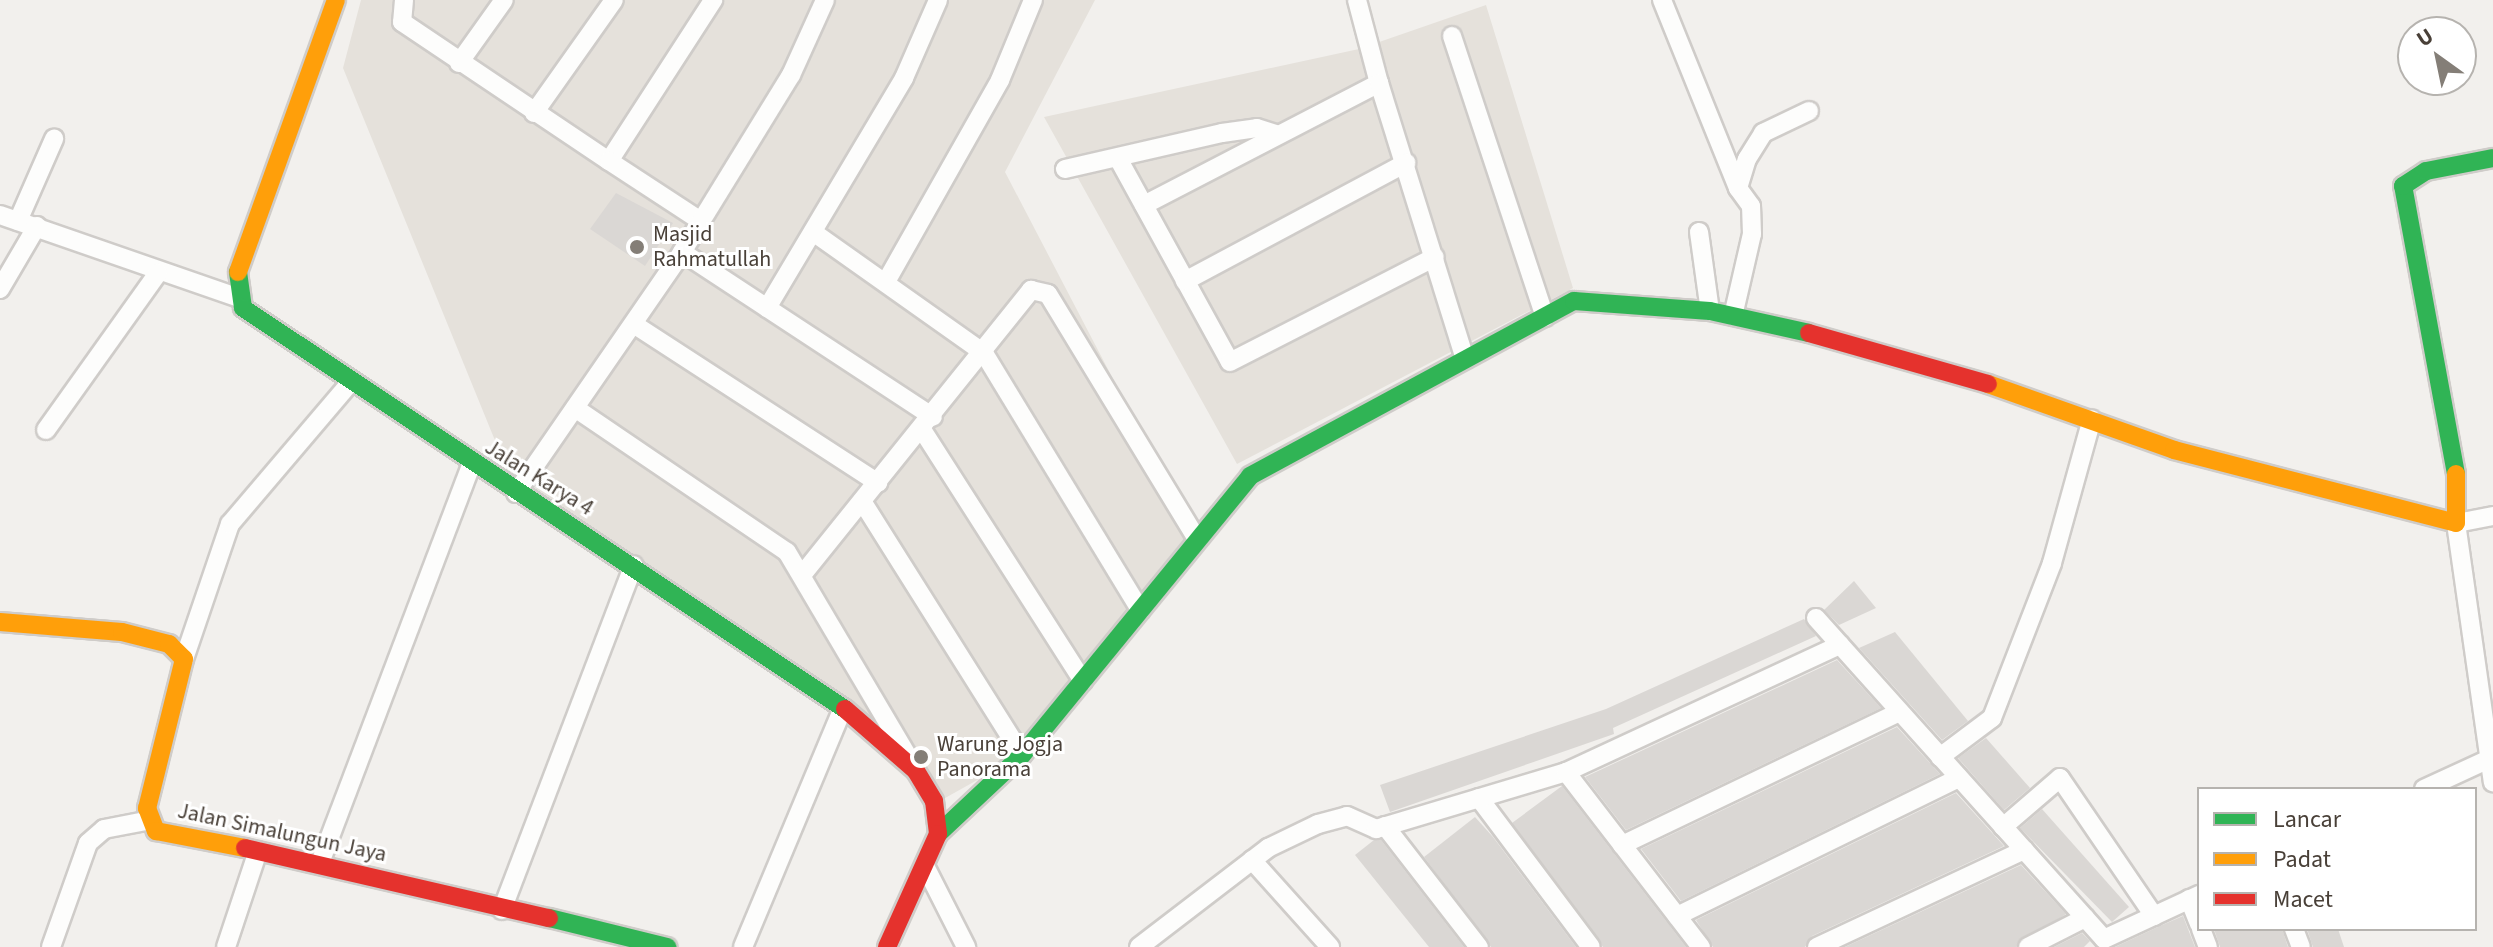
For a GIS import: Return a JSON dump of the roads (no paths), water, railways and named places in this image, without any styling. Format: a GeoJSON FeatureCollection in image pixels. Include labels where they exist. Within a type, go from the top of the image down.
{"type":"FeatureCollection","features":[{"type":"Feature","properties":{"kind":"street"},"geometry":{"type":"LineString","coordinates":[[0,215],[37,226],[158,273],[237,297],[241,258],[336,0]]}},
{"type":"Feature","properties":{"kind":"street"},"geometry":{"type":"LineString","coordinates":[[404,0],[402,22],[459,63],[699,220]]}},
{"type":"Feature","properties":{"kind":"street"},"geometry":{"type":"LineString","coordinates":[[459,63],[504,0]]}},
{"type":"Feature","properties":{"kind":"street"},"geometry":{"type":"LineString","coordinates":[[534,113],[614,0]]}},
{"type":"Feature","properties":{"kind":"street"},"geometry":{"type":"LineString","coordinates":[[609,161],[713,0]]}},
{"type":"Feature","properties":{"kind":"street"},"geometry":{"type":"LineString","coordinates":[[516,493],[635,325],[682,252],[791,75],[825,0]]}},
{"type":"Feature","properties":{"kind":"street"},"geometry":{"type":"LineString","coordinates":[[767,308],[904,78],[938,0]]}},
{"type":"Feature","properties":{"kind":"street"},"geometry":{"type":"LineString","coordinates":[[887,280],[1000,80],[1033,0]]}},
{"type":"Feature","properties":{"kind":"street"},"geometry":{"type":"LineString","coordinates":[[1357,0],[1379,83],[1465,359]]}},
{"type":"Feature","properties":{"kind":"street"},"geometry":{"type":"LineString","coordinates":[[1665,4],[1738,188],[1754,218],[1733,316]]}},
{"type":"Feature","properties":{"kind":"street"},"geometry":{"type":"LineString","coordinates":[[1452,36],[1545,317]]}},
{"type":"Feature","properties":{"kind":"street"},"geometry":{"type":"LineString","coordinates":[[1144,205],[1275,134],[1379,83]]}},
{"type":"Feature","properties":{"kind":"street"},"geometry":{"type":"LineString","coordinates":[[1738,188],[1763,133],[1809,111]]}},
{"type":"Feature","properties":{"kind":"street"},"geometry":{"type":"LineString","coordinates":[[1065,169],[1119,160],[1222,133],[1275,134]]}},
{"type":"Feature","properties":{"kind":"street"},"geometry":{"type":"LineString","coordinates":[[18,221],[54,139]]}},
{"type":"Feature","properties":{"kind":"street"},"geometry":{"type":"LineString","coordinates":[[2493,158],[2426,171],[2403,186],[2457,480],[2456,523],[2489,729],[2493,782]]}},
{"type":"Feature","properties":{"kind":"street"},"geometry":{"type":"LineString","coordinates":[[1119,160],[1221,352],[1240,362],[1435,257]]}},
{"type":"Feature","properties":{"kind":"street"},"geometry":{"type":"LineString","coordinates":[[1185,281],[1406,163]]}},
{"type":"Feature","properties":{"kind":"street"},"geometry":{"type":"LineString","coordinates":[[0,289],[37,226]]}},
{"type":"Feature","properties":{"kind":"street"},"geometry":{"type":"LineString","coordinates":[[813,232],[887,280],[984,353],[1140,610]]}},
{"type":"Feature","properties":{"kind":"street"},"geometry":{"type":"LineString","coordinates":[[1699,232],[1710,311]]}},
{"type":"Feature","properties":{"kind":"street"},"geometry":{"type":"LineString","coordinates":[[682,252],[767,308],[928,424],[1083,681]]}},
{"type":"Feature","properties":{"kind":"street"},"geometry":{"type":"LineString","coordinates":[[46,430],[158,273]]}},
{"type":"Feature","properties":{"kind":"street"},"geometry":{"type":"LineString","coordinates":[[802,575],[928,424],[984,353],[1023,296],[1031,290],[1048,294],[1195,536]]}},
{"type":"Feature","properties":{"kind":"street","name":"Jalan Karya 4"},"geometry":{"type":"LineString","coordinates":[[237,297],[252,318],[349,384],[471,465],[634,565],[843,708],[916,771],[934,801],[938,834]]}},
{"type":"Feature","properties":{"kind":"street"},"geometry":{"type":"LineString","coordinates":[[887,947],[926,868],[938,834],[1022,755],[1140,610],[1195,536],[1250,476],[1574,301],[1607,299],[1733,316],[1968,375],[2174,450],[2456,523],[2493,516]]}},
{"type":"Feature","properties":{"kind":"street"},"geometry":{"type":"LineString","coordinates":[[635,325],[878,483]]}},
{"type":"Feature","properties":{"kind":"street"},"geometry":{"type":"LineString","coordinates":[[0,622],[122,632],[169,644],[184,659],[230,524],[349,384]]}},
{"type":"Feature","properties":{"kind":"street"},"geometry":{"type":"LineString","coordinates":[[575,408],[765,536],[802,575],[892,718],[916,771]]}},
{"type":"Feature","properties":{"kind":"street"},"geometry":{"type":"LineString","coordinates":[[1940,757],[1992,718],[2052,563],[2092,419]]}},
{"type":"Feature","properties":{"kind":"street"},"geometry":{"type":"LineString","coordinates":[[320,863],[471,465]]}},
{"type":"Feature","properties":{"kind":"street"},"geometry":{"type":"LineString","coordinates":[[862,501],[1022,755]]}},
{"type":"Feature","properties":{"kind":"street"},"geometry":{"type":"LineString","coordinates":[[502,910],[634,565]]}},
{"type":"Feature","properties":{"kind":"street"},"geometry":{"type":"LineString","coordinates":[[1816,618],[2085,918],[2111,942],[2194,897]]}},
{"type":"Feature","properties":{"kind":"street"},"geometry":{"type":"LineString","coordinates":[[1139,947],[1160,941],[1252,860],[1347,816],[1385,826],[1566,772],[1840,645]]}},
{"type":"Feature","properties":{"kind":"street","name":"Jalan Simalungun Jaya"},"geometry":{"type":"LineString","coordinates":[[184,659],[146,821],[156,831],[320,863],[502,910],[667,947]]}},
{"type":"Feature","properties":{"kind":"street"},"geometry":{"type":"LineString","coordinates":[[743,947],[843,708]]}},
{"type":"Feature","properties":{"kind":"street"},"geometry":{"type":"LineString","coordinates":[[1622,845],[1900,712]]}},
{"type":"Feature","properties":{"kind":"street"},"geometry":{"type":"LineString","coordinates":[[2428,787],[2489,759]]}},
{"type":"Feature","properties":{"kind":"street"},"geometry":{"type":"LineString","coordinates":[[1566,772],[1701,947]]}},
{"type":"Feature","properties":{"kind":"street"},"geometry":{"type":"LineString","coordinates":[[1677,916],[1959,778]]}},
{"type":"Feature","properties":{"kind":"street"},"geometry":{"type":"LineString","coordinates":[[2003,827],[2060,778],[2154,916]]}},
{"type":"Feature","properties":{"kind":"street"},"geometry":{"type":"LineString","coordinates":[[1479,798],[1591,947]]}},
{"type":"Feature","properties":{"kind":"street"},"geometry":{"type":"LineString","coordinates":[[51,947],[88,843],[104,829],[146,821]]}},
{"type":"Feature","properties":{"kind":"street"},"geometry":{"type":"LineString","coordinates":[[1385,826],[1479,947]]}},
{"type":"Feature","properties":{"kind":"street"},"geometry":{"type":"LineString","coordinates":[[1817,947],[2024,850]]}},
{"type":"Feature","properties":{"kind":"street"},"geometry":{"type":"LineString","coordinates":[[226,947],[258,851]]}},
{"type":"Feature","properties":{"kind":"street"},"geometry":{"type":"LineString","coordinates":[[1252,860],[1330,947]]}},
{"type":"Feature","properties":{"kind":"street"},"geometry":{"type":"LineString","coordinates":[[926,868],[966,947]]}},
{"type":"Feature","properties":{"kind":"street"},"geometry":{"type":"LineString","coordinates":[[2028,947],[2085,918]]}},
{"type":"Feature","properties":{"kind":"place","name":"Masjid Rahmatullah"},"geometry":{"type":"Point","coordinates":[637,247]}},
{"type":"Feature","properties":{"kind":"place","name":"Warung Jogja Panorama"},"geometry":{"type":"Point","coordinates":[921,757]}}]}
